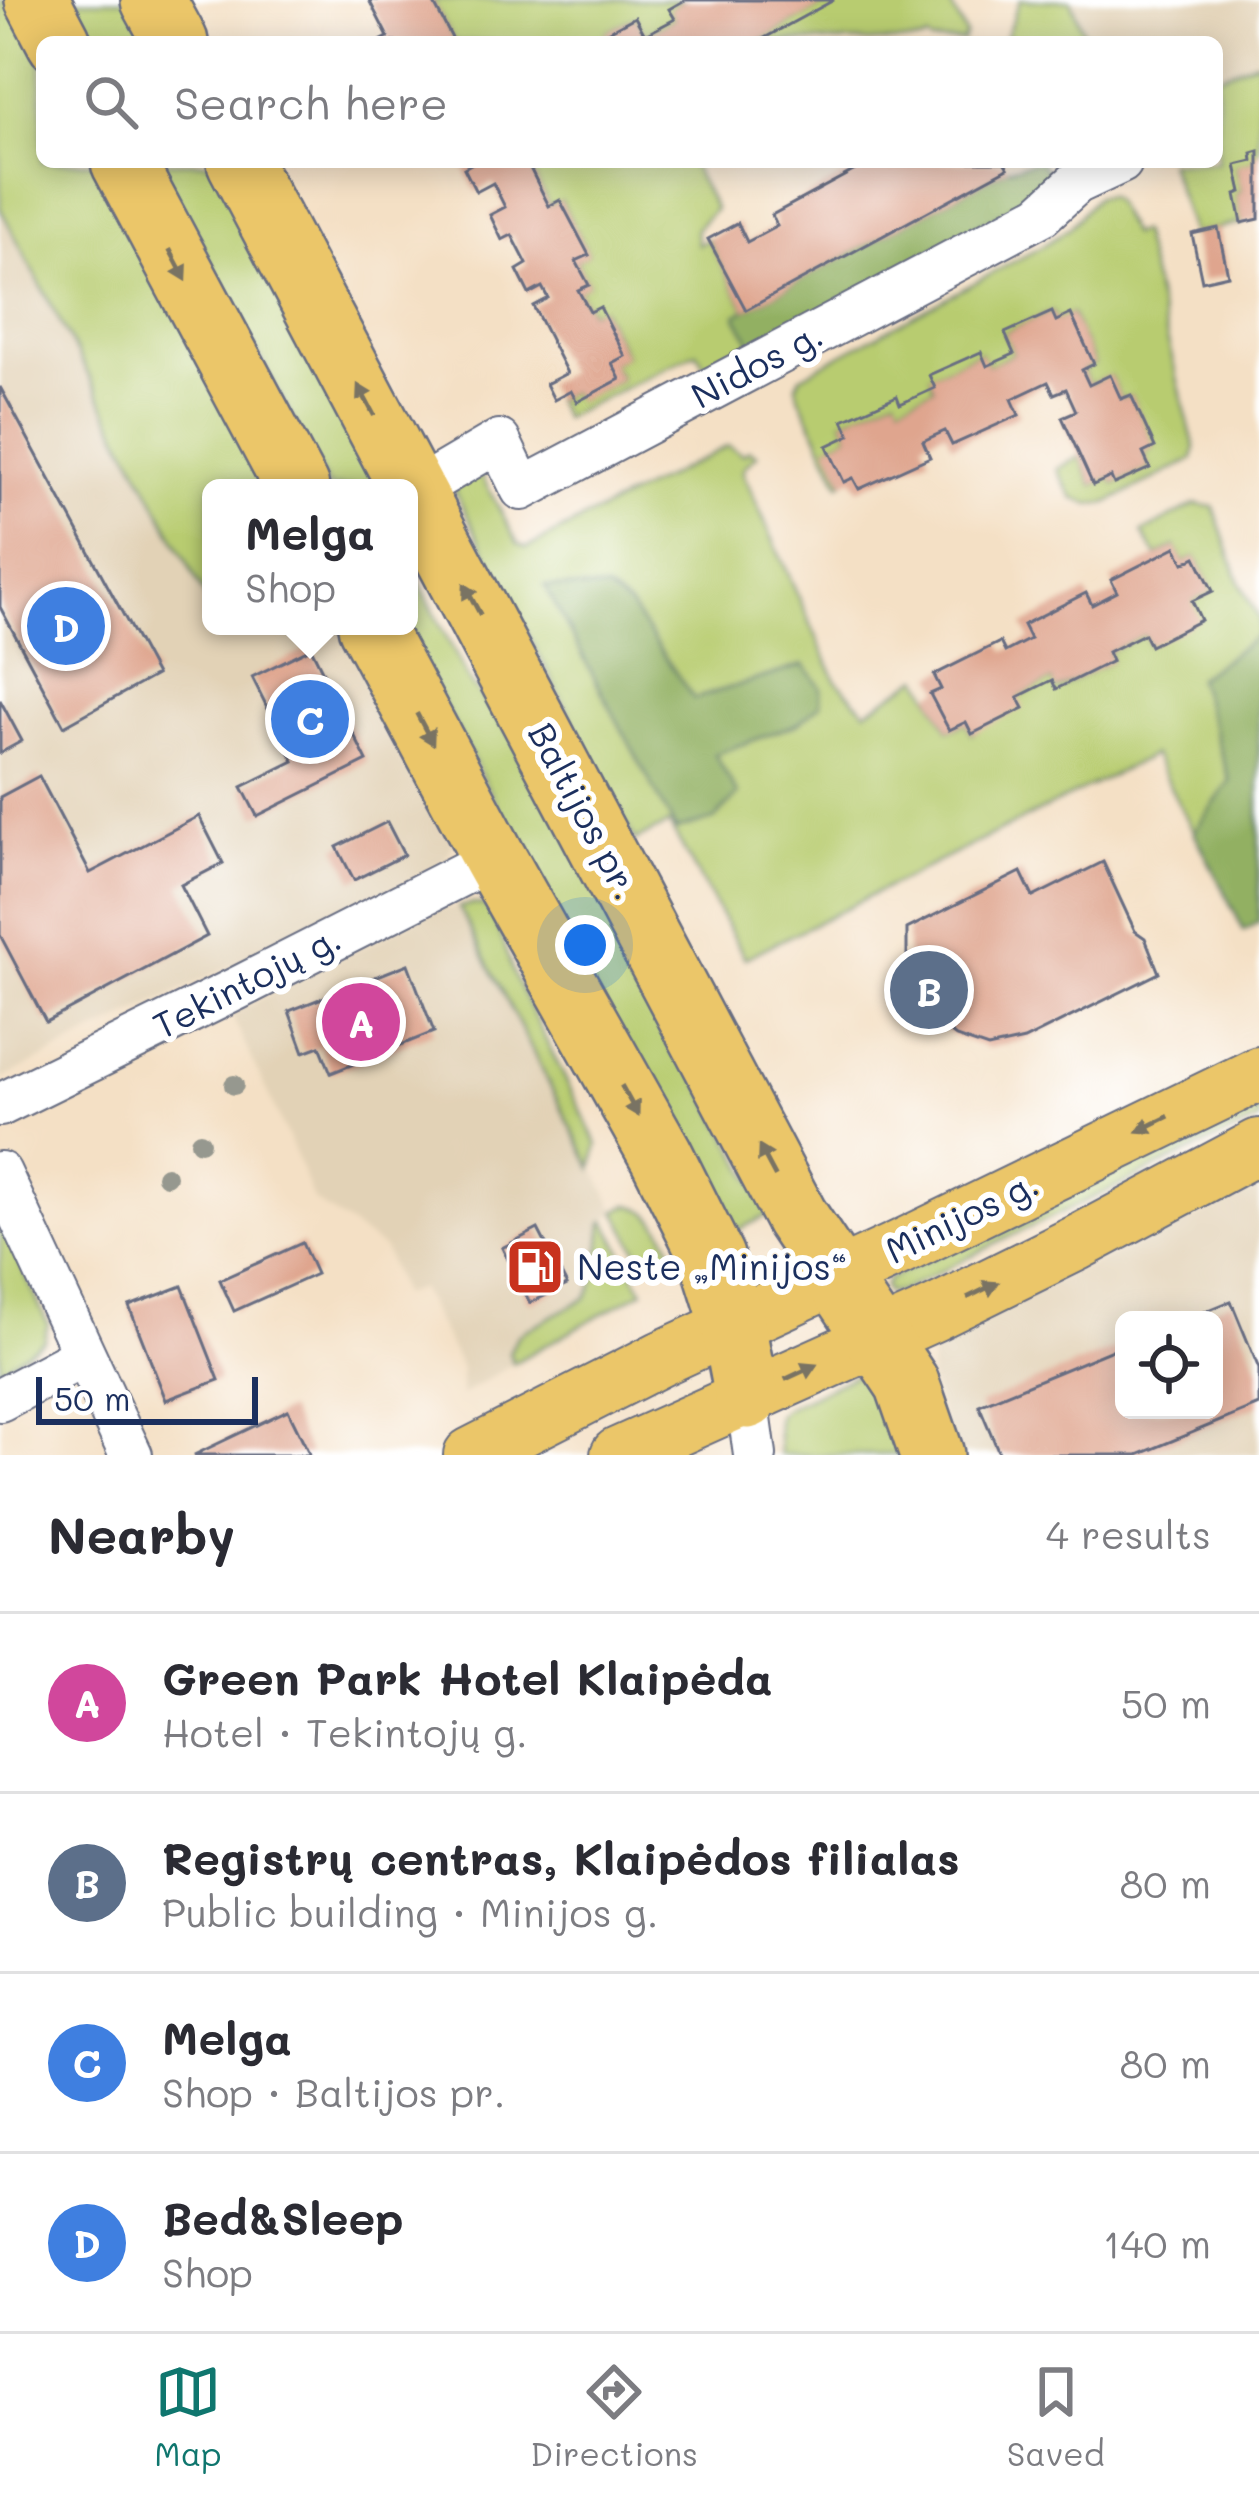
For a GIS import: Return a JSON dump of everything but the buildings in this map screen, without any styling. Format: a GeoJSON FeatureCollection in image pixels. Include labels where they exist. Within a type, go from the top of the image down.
{"type":"FeatureCollection","features":[{"type":"Feature","properties":{"kind":"highway"},"geometry":{"type":"LineString","coordinates":[[37,0],[56,36]]}},
{"type":"Feature","properties":{"kind":"highway"},"geometry":{"type":"LineString","coordinates":[[153,0],[173,36]]}},
{"type":"Feature","properties":{"kind":"highway"},"geometry":{"type":"LineString","coordinates":[[126,168],[291,479]]}},
{"type":"Feature","properties":{"kind":"highway","name":"Baltijos pr."},"geometry":{"type":"LineString","coordinates":[[242,168],[402,479]]}},
{"type":"Feature","properties":{"kind":"highway","name":"Baltijos pr."},"geometry":{"type":"LineString","coordinates":[[421,515],[796,1216],[907,1383],[932,1455]]}},
{"type":"Feature","properties":{"kind":"highway"},"geometry":{"type":"LineString","coordinates":[[375,635],[661,1155],[712,1257],[733,1324],[751,1426]]}},
{"type":"Feature","properties":{"kind":"main road","name":"Minijos g."},"geometry":{"type":"LineString","coordinates":[[471,1455],[733,1324],[1259,1074]]}},
{"type":"Feature","properties":{"kind":"main road","name":"Minijos g."},"geometry":{"type":"LineString","coordinates":[[618,1455],[751,1426],[876,1338],[1077,1243],[1259,1146]]}},
{"type":"Feature","properties":{"kind":"street","name":"Nidos g."},"geometry":{"type":"LineString","coordinates":[[421,515],[499,441],[522,489],[1041,215],[1076,183],[1108,168]]}},
{"type":"Feature","properties":{"kind":"street","name":"Tekintojų g."},"geometry":{"type":"LineString","coordinates":[[0,1105],[494,858]]}},
{"type":"Feature","properties":{"kind":"street"},"geometry":{"type":"LineString","coordinates":[[0,1173],[131,1455]]}},
{"type":"Feature","properties":{"kind":"street"},"geometry":{"type":"LineString","coordinates":[[0,1400],[83,1356]]}},
{"type":"Feature","properties":{"kind":"shaded area"},"geometry":{"type":"Polygon","coordinates":[[[1071,0],[1259,0],[1259,60],[1223,73],[1223,36],[1085,36],[1071,0]]]}},
{"type":"Feature","properties":{"kind":"shaded area"},"geometry":{"type":"Polygon","coordinates":[[[0,208],[202,590],[202,635],[347,635],[452,832],[452,848],[444,861],[417,877],[0,1080],[0,208]]]}},
{"type":"Feature","properties":{"kind":"shaded area"},"geometry":{"type":"Polygon","coordinates":[[[459,907],[616,1211],[603,1223],[595,1281],[586,1298],[510,1353],[513,1363],[461,1396],[461,1369],[419,1288],[401,1295],[384,1249],[313,1200],[231,1014],[436,909],[459,907]]]}},
{"type":"Feature","properties":{"kind":"shaded area"},"geometry":{"type":"Polygon","coordinates":[[[1259,1189],[1259,1455],[955,1455],[930,1380],[937,1341],[955,1326],[1259,1189]]]}},
{"type":"Feature","properties":{"kind":"green space"},"geometry":{"type":"Polygon","coordinates":[[[0,0],[10,0],[36,49],[36,168],[99,168],[264,479],[202,479],[202,590],[0,208],[0,0]]]}},
{"type":"Feature","properties":{"kind":"green space"},"geometry":{"type":"Polygon","coordinates":[[[70,0],[127,0],[147,36],[90,36],[70,0]]]}},
{"type":"Feature","properties":{"kind":"green space"},"geometry":{"type":"Polygon","coordinates":[[[432,0],[682,2],[670,9],[675,19],[645,35],[635,17],[607,36],[451,36],[432,0]]]}},
{"type":"Feature","properties":{"kind":"green space"},"geometry":{"type":"Polygon","coordinates":[[[834,0],[948,0],[966,35],[966,36],[768,36],[834,0]]]}},
{"type":"Feature","properties":{"kind":"green space"},"geometry":{"type":"Polygon","coordinates":[[[1020,0],[1071,0],[1085,36],[1006,36],[1020,0]]]}},
{"type":"Feature","properties":{"kind":"green space"},"geometry":{"type":"Polygon","coordinates":[[[1259,60],[1259,151],[1253,161],[1236,166],[1242,223],[1192,234],[1170,168],[1223,168],[1223,74],[1259,60]]]}},
{"type":"Feature","properties":{"kind":"green space"},"geometry":{"type":"Polygon","coordinates":[[[160,168],[216,168],[380,479],[324,479],[160,168]]]}},
{"type":"Feature","properties":{"kind":"green space"},"geometry":{"type":"Polygon","coordinates":[[[530,168],[693,168],[715,209],[696,229],[698,245],[708,239],[746,310],[737,315],[754,348],[709,374],[697,352],[563,418],[554,400],[571,391],[577,401],[620,379],[612,363],[625,355],[601,308],[590,312],[578,290],[588,284],[576,261],[588,254],[561,201],[549,206],[530,168]]]}},
{"type":"Feature","properties":{"kind":"green space"},"geometry":{"type":"Polygon","coordinates":[[[1008,168],[1045,168],[1050,176],[1049,187],[754,348],[736,315],[1008,168]]]}},
{"type":"Feature","properties":{"kind":"green space"},"geometry":{"type":"Polygon","coordinates":[[[1107,196],[1131,235],[1140,231],[1195,449],[1193,459],[1107,503],[1073,498],[1057,469],[1080,457],[1093,485],[1111,477],[1115,484],[1149,468],[1143,453],[1154,447],[1131,396],[1121,399],[1110,376],[1089,385],[1082,370],[1094,364],[1071,314],[1056,321],[1052,312],[1005,333],[1014,354],[987,366],[980,352],[930,375],[934,388],[900,404],[896,396],[843,420],[850,435],[828,446],[844,482],[840,484],[799,396],[796,386],[801,376],[1041,247],[1068,229],[1096,197],[1107,196]]]}},
{"type":"Feature","properties":{"kind":"green space"},"geometry":{"type":"Polygon","coordinates":[[[728,446],[743,454],[749,450],[757,455],[743,473],[836,680],[866,711],[920,677],[949,730],[966,722],[972,734],[1018,697],[1052,680],[1057,689],[1111,661],[1108,652],[1144,634],[1149,645],[1192,601],[1212,590],[1196,557],[1184,563],[1175,547],[1157,556],[1142,533],[1196,504],[1214,507],[1238,578],[1259,619],[1259,635],[1197,678],[1230,781],[1194,832],[1153,755],[745,958],[669,824],[635,841],[453,489],[479,471],[518,544],[527,548],[728,446]],[[606,590],[714,754],[798,724],[803,665],[694,699],[630,607],[606,590]]]}},
{"type":"Feature","properties":{"kind":"green space"},"geometry":{"type":"Polygon","coordinates":[[[418,581],[470,683],[520,745],[770,1214],[736,1231],[654,1076],[616,1031],[407,635],[418,635],[418,581]]]}},
{"type":"Feature","properties":{"kind":"green space"},"geometry":{"type":"Polygon","coordinates":[[[545,586],[606,590],[630,607],[694,699],[804,665],[821,687],[821,704],[798,724],[715,754],[738,795],[714,820],[676,830],[545,586]]]}},
{"type":"Feature","properties":{"kind":"green space"},"geometry":{"type":"Polygon","coordinates":[[[1259,635],[1259,922],[1244,931],[1194,832],[1230,781],[1197,678],[1259,635]]]}},
{"type":"Feature","properties":{"kind":"green space"},"geometry":{"type":"Polygon","coordinates":[[[472,904],[492,911],[514,976],[598,1145],[592,1168],[459,907],[472,904]]]}},
{"type":"Feature","properties":{"kind":"green space"},"geometry":{"type":"Polygon","coordinates":[[[1259,1098],[1259,1120],[899,1292],[887,1293],[888,1279],[1259,1098]]]}},
{"type":"Feature","properties":{"kind":"green space"},"geometry":{"type":"Polygon","coordinates":[[[628,1205],[653,1217],[678,1259],[669,1264],[643,1260],[616,1211],[628,1205]]]}},
{"type":"Feature","properties":{"kind":"green space"},"geometry":{"type":"Polygon","coordinates":[[[0,1219],[48,1324],[44,1340],[0,1369],[0,1219]]]}},
{"type":"Feature","properties":{"kind":"green space"},"geometry":{"type":"Polygon","coordinates":[[[606,1221],[643,1291],[513,1363],[509,1353],[522,1332],[586,1298],[597,1272],[606,1221]]]}},
{"type":"Feature","properties":{"kind":"green space"},"geometry":{"type":"Polygon","coordinates":[[[869,1372],[907,1455],[779,1455],[777,1416],[784,1409],[869,1372]]]}},
{"type":"Feature","properties":{"kind":"place","name":"Bed&Sleep"},"geometry":{"type":"Point","coordinates":[66,626]}},
{"type":"Feature","properties":{"kind":"place","name":"Melga"},"geometry":{"type":"Point","coordinates":[310,719]}},
{"type":"Feature","properties":{"kind":"place","name":"Registrų centras, Klaipėdos filialas"},"geometry":{"type":"Point","coordinates":[929,990]}},
{"type":"Feature","properties":{"kind":"place","name":"Green Park Hotel Klaipėda"},"geometry":{"type":"Point","coordinates":[361,1022]}},
{"type":"Feature","properties":{"kind":"place","name":"Neste „Minijos“"},"geometry":{"type":"Point","coordinates":[535,1267]}}]}
